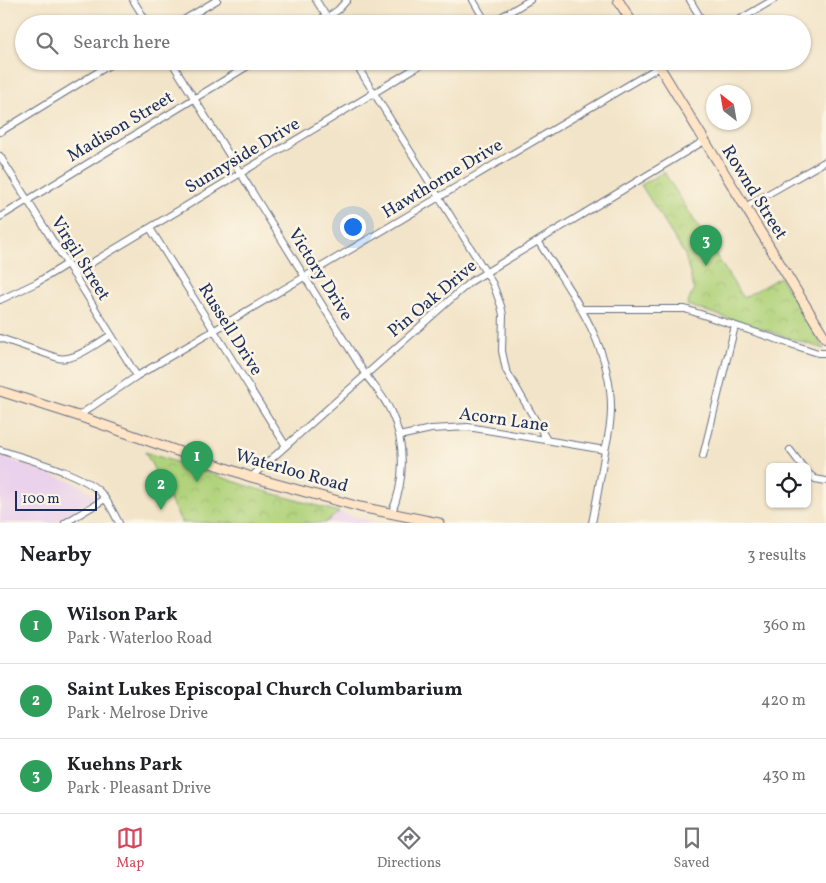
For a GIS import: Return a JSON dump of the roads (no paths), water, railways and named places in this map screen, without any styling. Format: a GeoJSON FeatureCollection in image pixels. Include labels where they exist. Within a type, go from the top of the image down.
{"type":"FeatureCollection","features":[{"type":"Feature","properties":{"kind":"main road"},"geometry":{"type":"LineString","coordinates":[[618,0],[627,15]]}},
{"type":"Feature","properties":{"kind":"main road","name":"Rownd Street"},"geometry":{"type":"LineString","coordinates":[[662,70],[826,339]]}},
{"type":"Feature","properties":{"kind":"main road","name":"Waterloo Road"},"geometry":{"type":"LineString","coordinates":[[0,392],[78,416],[251,477],[360,507],[437,523]]}},
{"type":"Feature","properties":{"kind":"street"},"geometry":{"type":"LineString","coordinates":[[133,0],[142,15]]}},
{"type":"Feature","properties":{"kind":"street"},"geometry":{"type":"LineString","coordinates":[[192,15],[216,0]]}},
{"type":"Feature","properties":{"kind":"street"},"geometry":{"type":"LineString","coordinates":[[316,0],[325,15]]}},
{"type":"Feature","properties":{"kind":"street"},"geometry":{"type":"LineString","coordinates":[[334,15],[348,0]]}},
{"type":"Feature","properties":{"kind":"street"},"geometry":{"type":"LineString","coordinates":[[473,0],[482,15]]}},
{"type":"Feature","properties":{"kind":"street"},"geometry":{"type":"LineString","coordinates":[[504,15],[530,0]]}},
{"type":"Feature","properties":{"kind":"street"},"geometry":{"type":"LineString","coordinates":[[690,0],[699,15]]}},
{"type":"Feature","properties":{"kind":"street"},"geometry":{"type":"LineString","coordinates":[[745,15],[764,2],[772,0]]}},
{"type":"Feature","properties":{"kind":"street"},"geometry":{"type":"LineString","coordinates":[[0,132],[101,70]]}},
{"type":"Feature","properties":{"kind":"street","name":"Victory Drive"},"geometry":{"type":"LineString","coordinates":[[177,70],[365,374],[388,405],[396,424],[402,456],[402,474],[395,506],[391,514]]}},
{"type":"Feature","properties":{"kind":"street","name":"Madison Street"},"geometry":{"type":"LineString","coordinates":[[0,217],[241,70]]}},
{"type":"Feature","properties":{"kind":"street"},"geometry":{"type":"LineString","coordinates":[[360,70],[492,284],[501,306],[504,328],[502,351],[506,370],[547,440]]}},
{"type":"Feature","properties":{"kind":"street","name":"Sunnyside Drive"},"geometry":{"type":"LineString","coordinates":[[73,274],[412,70]]}},
{"type":"Feature","properties":{"kind":"street","name":"Hawthorne Drive"},"geometry":{"type":"LineString","coordinates":[[78,416],[137,376],[439,198],[648,70]]}},
{"type":"Feature","properties":{"kind":"street","name":"Pin Oak Drive"},"geometry":{"type":"LineString","coordinates":[[251,477],[470,282],[704,141]]}},
{"type":"Feature","properties":{"kind":"street","name":"Virgil Street"},"geometry":{"type":"LineString","coordinates":[[0,156],[137,376]]}},
{"type":"Feature","properties":{"kind":"street"},"geometry":{"type":"LineString","coordinates":[[745,207],[826,160]]}},
{"type":"Feature","properties":{"kind":"street","name":"Russell Drive"},"geometry":{"type":"LineString","coordinates":[[150,228],[286,446]]}},
{"type":"Feature","properties":{"kind":"street"},"geometry":{"type":"LineString","coordinates":[[538,241],[582,309],[596,337],[606,364],[610,384],[612,411],[592,523]]}},
{"type":"Feature","properties":{"kind":"street"},"geometry":{"type":"LineString","coordinates":[[0,300],[36,283],[67,264]]}},
{"type":"Feature","properties":{"kind":"street"},"geometry":{"type":"LineString","coordinates":[[582,309],[685,309],[818,353],[826,353]]}},
{"type":"Feature","properties":{"kind":"street"},"geometry":{"type":"LineString","coordinates":[[703,456],[735,326]]}},
{"type":"Feature","properties":{"kind":"street"},"geometry":{"type":"LineString","coordinates":[[0,338],[66,359],[75,356],[111,335]]}},
{"type":"Feature","properties":{"kind":"street","name":"Acorn Lane"},"geometry":{"type":"LineString","coordinates":[[399,436],[457,426],[481,428],[606,450]]}},
{"type":"Feature","properties":{"kind":"street"},"geometry":{"type":"LineString","coordinates":[[0,450],[80,478],[93,485],[102,493],[119,523]]}},
{"type":"Feature","properties":{"kind":"street"},"geometry":{"type":"LineString","coordinates":[[790,450],[800,463]]}},
{"type":"Feature","properties":{"kind":"street"},"geometry":{"type":"LineString","coordinates":[[811,476],[815,479],[826,481]]}},
{"type":"Feature","properties":{"kind":"street"},"geometry":{"type":"LineString","coordinates":[[65,523],[105,499]]}},
{"type":"Feature","properties":{"kind":"place","name":"Kuehns Park"},"geometry":{"type":"Point","coordinates":[706,266]}},
{"type":"Feature","properties":{"kind":"place","name":"Wilson Park"},"geometry":{"type":"Point","coordinates":[197,482]}},
{"type":"Feature","properties":{"kind":"place","name":"Saint Lukes Episcopal Church Columbarium"},"geometry":{"type":"Point","coordinates":[161,510]}}]}
